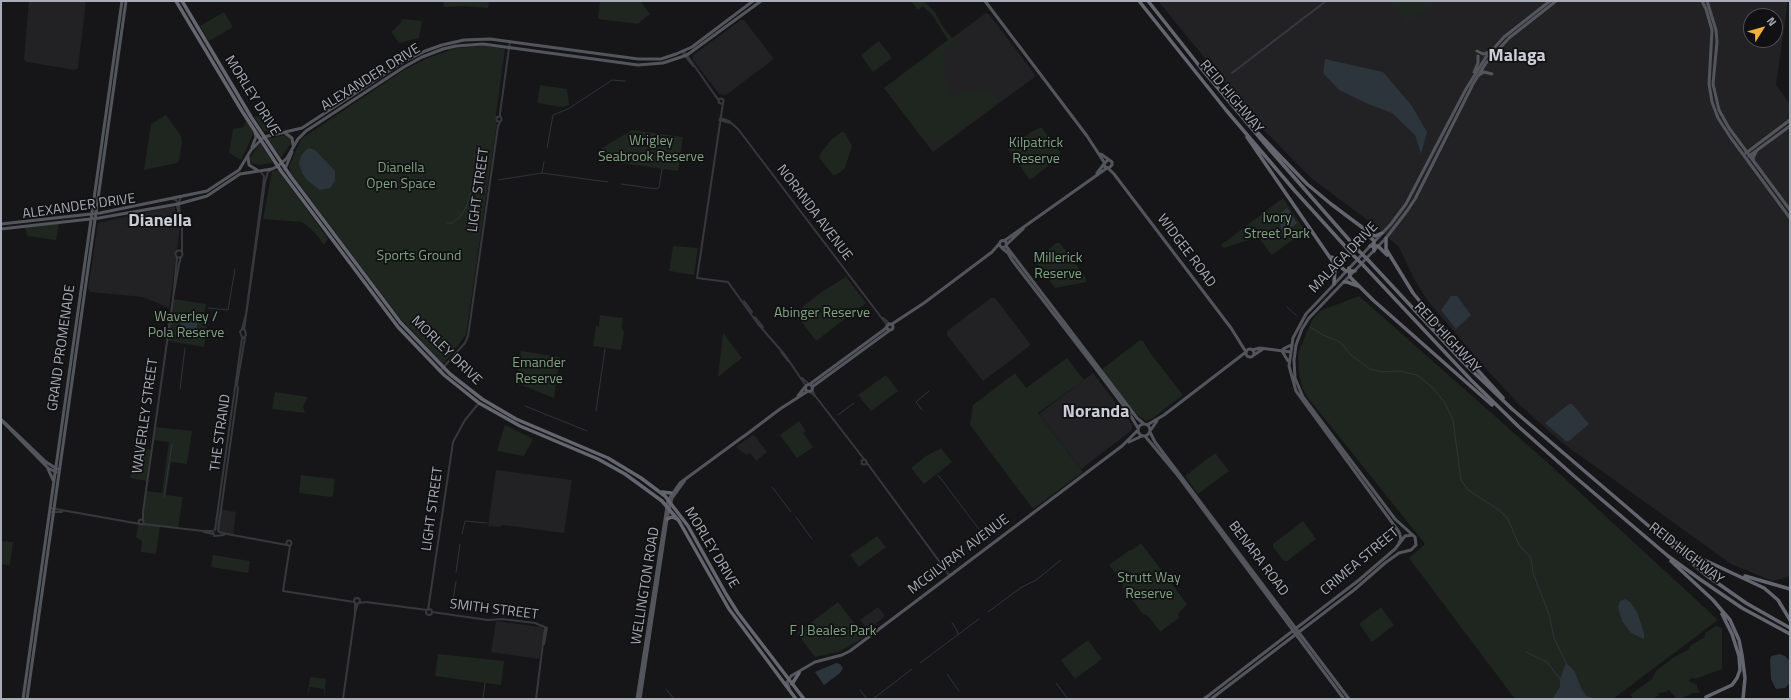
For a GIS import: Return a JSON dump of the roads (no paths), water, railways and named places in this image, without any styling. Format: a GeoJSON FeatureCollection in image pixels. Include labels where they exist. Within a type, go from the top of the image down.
{"type":"FeatureCollection","features":[{"type":"Feature","properties":{"kind":"highway","name":"MORLEY DRIVE"},"geometry":{"type":"LineString","coordinates":[[176,1],[255,132],[262,138]]}},
{"type":"Feature","properties":{"kind":"highway","name":"MORLEY DRIVE"},"geometry":{"type":"LineString","coordinates":[[182,1],[262,138],[305,205],[391,319],[440,370],[479,403],[520,426],[593,457],[621,472],[656,495],[679,521],[727,606],[796,699]]}},
{"type":"Feature","properties":{"kind":"highway","name":"REID HIGHWAY"},"geometry":{"type":"LineString","coordinates":[[1139,1],[1295,191],[1471,380],[1519,427],[1668,556],[1714,590],[1789,634]]}},
{"type":"Feature","properties":{"kind":"highway","name":"REID HIGHWAY"},"geometry":{"type":"LineString","coordinates":[[1150,1],[1162,20],[1305,191],[1358,250],[1486,385],[1523,419],[1706,575],[1746,603],[1789,628]]}},
{"type":"Feature","properties":{"kind":"highway"},"geometry":{"type":"LineString","coordinates":[[187,19],[191,17]]}},
{"type":"Feature","properties":{"kind":"highway"},"geometry":{"type":"LineString","coordinates":[[1225,96],[1307,184],[1359,226],[1374,236],[1382,233]]}},
{"type":"Feature","properties":{"kind":"highway"},"geometry":{"type":"LineString","coordinates":[[1236,121],[1333,262],[1335,269],[1334,284]]}},
{"type":"Feature","properties":{"kind":"highway","name":"MORLEY DRIVE"},"geometry":{"type":"LineString","coordinates":[[280,165],[285,169],[397,318],[443,367],[482,399],[512,417],[603,456],[644,480],[668,500],[688,526],[729,599],[804,699]]}},
{"type":"Feature","properties":{"kind":"highway"},"geometry":{"type":"LineString","coordinates":[[1359,226],[1393,262]]}},
{"type":"Feature","properties":{"kind":"highway"},"geometry":{"type":"LineString","coordinates":[[1386,238],[1386,249],[1393,262],[1423,305],[1484,378],[1523,419]]}},
{"type":"Feature","properties":{"kind":"highway"},"geometry":{"type":"LineString","coordinates":[[1370,246],[1376,244]]}},
{"type":"Feature","properties":{"kind":"highway"},"geometry":{"type":"LineString","coordinates":[[1374,251],[1376,244]]}},
{"type":"Feature","properties":{"kind":"highway"},"geometry":{"type":"LineString","coordinates":[[1324,248],[1348,270],[1350,277],[1359,286],[1519,427]]}},
{"type":"Feature","properties":{"kind":"highway"},"geometry":{"type":"LineString","coordinates":[[1348,270],[1355,271]]}},
{"type":"Feature","properties":{"kind":"highway"},"geometry":{"type":"LineString","coordinates":[[1344,282],[1359,286]]}},
{"type":"Feature","properties":{"kind":"highway"},"geometry":{"type":"LineString","coordinates":[[621,472],[623,467]]}},
{"type":"Feature","properties":{"kind":"highway"},"geometry":{"type":"LineString","coordinates":[[1593,478],[1649,525],[1680,546],[1707,562],[1764,588],[1782,604],[1790,620]]}},
{"type":"Feature","properties":{"kind":"highway"},"geometry":{"type":"LineString","coordinates":[[644,480],[662,492],[671,493]]}},
{"type":"Feature","properties":{"kind":"highway"},"geometry":{"type":"LineString","coordinates":[[667,519],[673,518],[679,521]]}},
{"type":"Feature","properties":{"kind":"highway"},"geometry":{"type":"LineString","coordinates":[[1640,533],[1702,589],[1726,615],[1738,640],[1742,655],[1745,678],[1743,699]]}},
{"type":"Feature","properties":{"kind":"highway"},"geometry":{"type":"LineString","coordinates":[[1736,574],[1790,589]]}},
{"type":"Feature","properties":{"kind":"highway"},"geometry":{"type":"LineString","coordinates":[[1702,589],[1718,607],[1729,626],[1737,648],[1740,666],[1737,678],[1732,684],[1706,697]]}},
{"type":"Feature","properties":{"kind":"highway"},"geometry":{"type":"LineString","coordinates":[[727,606],[729,604],[729,599]]}},
{"type":"Feature","properties":{"kind":"highway"},"geometry":{"type":"LineString","coordinates":[[792,684],[799,673]]}},
{"type":"Feature","properties":{"kind":"main road","name":"GRAND PROMENADE"},"geometry":{"type":"LineString","coordinates":[[28,699],[54,484],[58,471],[57,462],[94,214],[122,1]]}},
{"type":"Feature","properties":{"kind":"main road","name":"GRAND PROMENADE"},"geometry":{"type":"LineString","coordinates":[[108,108],[126,1]]}},
{"type":"Feature","properties":{"kind":"main road","name":"ALEXANDER DRIVE"},"geometry":{"type":"LineString","coordinates":[[1,224],[94,214],[182,197],[207,190],[241,169],[250,152],[262,138],[302,128],[403,62],[431,48],[447,43],[471,40],[510,41],[638,60],[661,59],[683,51],[753,1]]}},
{"type":"Feature","properties":{"kind":"main road","name":"ALEXANDER DRIVE"},"geometry":{"type":"LineString","coordinates":[[1,229],[93,219],[178,204],[207,196],[240,174],[272,169],[280,165],[293,149],[298,139],[306,131],[422,57],[456,46],[483,44],[510,46],[643,65],[663,63],[686,56],[761,1]]}},
{"type":"Feature","properties":{"kind":"main road"},"geometry":{"type":"LineString","coordinates":[[985,1],[1099,153],[1104,163]]}},
{"type":"Feature","properties":{"kind":"main road","name":"MALAGA DRIVE"},"geometry":{"type":"LineString","coordinates":[[1376,244],[1382,233],[1402,210],[1411,196],[1472,79],[1490,52],[1512,31],[1550,1]]}},
{"type":"Feature","properties":{"kind":"main road","name":"MALAGA DRIVE"},"geometry":{"type":"LineString","coordinates":[[1376,244],[1386,238],[1415,199],[1486,63],[1504,42],[1556,1]]}},
{"type":"Feature","properties":{"kind":"main road"},"geometry":{"type":"LineString","coordinates":[[1702,1],[1711,25],[1714,53],[1714,94],[1719,110],[1729,128],[1790,210]]}},
{"type":"Feature","properties":{"kind":"main road"},"geometry":{"type":"LineString","coordinates":[[1707,1],[1715,25],[1717,42],[1709,84],[1714,107],[1722,126],[1790,218]]}},
{"type":"Feature","properties":{"kind":"main road"},"geometry":{"type":"LineString","coordinates":[[1477,51],[1482,54],[1490,52]]}},
{"type":"Feature","properties":{"kind":"main road"},"geometry":{"type":"LineString","coordinates":[[1472,79],[1478,63],[1478,56]]}},
{"type":"Feature","properties":{"kind":"main road"},"geometry":{"type":"LineString","coordinates":[[1478,76],[1484,72],[1492,74]]}},
{"type":"Feature","properties":{"kind":"main road"},"geometry":{"type":"LineString","coordinates":[[1746,158],[1752,149],[1790,120]]}},
{"type":"Feature","properties":{"kind":"main road"},"geometry":{"type":"LineString","coordinates":[[1743,155],[1758,149],[1790,126]]}},
{"type":"Feature","properties":{"kind":"main road"},"geometry":{"type":"LineString","coordinates":[[1729,128],[1744,146],[1752,149]]}},
{"type":"Feature","properties":{"kind":"main road"},"geometry":{"type":"LineString","coordinates":[[255,132],[256,137],[248,162],[249,165],[259,171]]}},
{"type":"Feature","properties":{"kind":"main road"},"geometry":{"type":"LineString","coordinates":[[285,133],[292,139],[293,149],[285,169]]}},
{"type":"Feature","properties":{"kind":"main road"},"geometry":{"type":"LineString","coordinates":[[1754,162],[1753,158],[1758,149]]}},
{"type":"Feature","properties":{"kind":"main road"},"geometry":{"type":"LineString","coordinates":[[671,493],[680,483],[797,397],[890,325],[902,318],[1003,245],[1096,174],[1112,165],[1111,161],[1099,153]]}},
{"type":"Feature","properties":{"kind":"main road"},"geometry":{"type":"LineString","coordinates":[[1096,174],[1108,160]]}},
{"type":"Feature","properties":{"kind":"main road","name":"WIDGEE ROAD"},"geometry":{"type":"LineString","coordinates":[[1104,163],[1114,174],[1241,342],[1248,357]]}},
{"type":"Feature","properties":{"kind":"main road","name":"WIDGEE ROAD"},"geometry":{"type":"LineString","coordinates":[[1112,165],[1114,174]]}},
{"type":"Feature","properties":{"kind":"main road","name":"GRAND PROMENADE"},"geometry":{"type":"LineString","coordinates":[[23,699],[58,471],[93,219]]}},
{"type":"Feature","properties":{"kind":"main road"},"geometry":{"type":"LineString","coordinates":[[1003,245],[1137,418],[1145,424],[1158,419],[1238,360],[1246,352],[1263,349],[1295,352]]}},
{"type":"Feature","properties":{"kind":"main road"},"geometry":{"type":"LineString","coordinates":[[1003,245],[1012,260],[1129,413],[1138,429]]}},
{"type":"Feature","properties":{"kind":"main road","name":"MALAGA DRIVE"},"geometry":{"type":"LineString","coordinates":[[1370,246],[1306,314],[1297,327],[1291,345],[1289,363],[1292,378],[1299,397],[1399,532],[1401,539],[1400,543]]}},
{"type":"Feature","properties":{"kind":"main road","name":"MALAGA DRIVE"},"geometry":{"type":"LineString","coordinates":[[1374,251],[1305,324],[1297,340],[1295,352],[1295,378],[1303,397],[1395,519],[1413,535]]}},
{"type":"Feature","properties":{"kind":"main road"},"geometry":{"type":"LineString","coordinates":[[809,387],[890,330],[890,325]]}},
{"type":"Feature","properties":{"kind":"main road","name":"WIDGEE ROAD"},"geometry":{"type":"LineString","coordinates":[[1241,342],[1251,350]]}},
{"type":"Feature","properties":{"kind":"main road"},"geometry":{"type":"LineString","coordinates":[[1282,350],[1291,345]]}},
{"type":"Feature","properties":{"kind":"main road"},"geometry":{"type":"LineString","coordinates":[[1238,360],[1251,357],[1263,349]]}},
{"type":"Feature","properties":{"kind":"main road"},"geometry":{"type":"LineString","coordinates":[[1251,350],[1254,355]]}},
{"type":"Feature","properties":{"kind":"main road"},"geometry":{"type":"LineString","coordinates":[[1282,350],[1289,363]]}},
{"type":"Feature","properties":{"kind":"main road"},"geometry":{"type":"LineString","coordinates":[[1150,432],[1158,419]]}},
{"type":"Feature","properties":{"kind":"main road"},"geometry":{"type":"LineString","coordinates":[[1,420],[45,462],[58,471]]}},
{"type":"Feature","properties":{"kind":"main road","name":"MCGILVRAY AVENUE"},"geometry":{"type":"LineString","coordinates":[[788,679],[815,662],[842,655],[850,651],[1122,446],[1138,429],[1145,424]]}},
{"type":"Feature","properties":{"kind":"main road","name":"BENARA ROAD"},"geometry":{"type":"LineString","coordinates":[[1145,424],[1163,453],[1290,621],[1302,643],[1344,699]]}},
{"type":"Feature","properties":{"kind":"main road","name":"BENARA ROAD"},"geometry":{"type":"LineString","coordinates":[[1138,429],[1179,477],[1289,625],[1304,638],[1349,699]]}},
{"type":"Feature","properties":{"kind":"main road","name":"MCGILVRAY AVENUE"},"geometry":{"type":"LineString","coordinates":[[1122,446],[1150,432]]}},
{"type":"Feature","properties":{"kind":"main road"},"geometry":{"type":"LineString","coordinates":[[45,462],[52,465],[57,462]]}},
{"type":"Feature","properties":{"kind":"main road"},"geometry":{"type":"LineString","coordinates":[[45,462],[54,484]]}},
{"type":"Feature","properties":{"kind":"main road","name":"WELLINGTON ROAD"},"geometry":{"type":"LineString","coordinates":[[639,699],[669,509],[674,494],[685,480]]}},
{"type":"Feature","properties":{"kind":"main road","name":"WELLINGTON ROAD"},"geometry":{"type":"LineString","coordinates":[[639,699],[666,505],[671,493]]}},
{"type":"Feature","properties":{"kind":"main road","name":"CRIMEA STREET"},"geometry":{"type":"LineString","coordinates":[[1204,699],[1286,637],[1296,632],[1306,627],[1360,586],[1393,557],[1415,548],[1417,540],[1413,535],[1405,536],[1400,543],[1359,580],[1303,624],[1296,632],[1290,639],[1211,699]]}},
{"type":"Feature","properties":{"kind":"main road"},"geometry":{"type":"LineString","coordinates":[[1290,621],[1303,624]]}},
{"type":"Feature","properties":{"kind":"main road"},"geometry":{"type":"LineString","coordinates":[[1286,637],[1289,632],[1289,625]]}},
{"type":"Feature","properties":{"kind":"main road"},"geometry":{"type":"LineString","coordinates":[[1304,638],[1306,627]]}},
{"type":"Feature","properties":{"kind":"main road"},"geometry":{"type":"LineString","coordinates":[[1290,639],[1295,639],[1302,643]]}},
{"type":"Feature","properties":{"kind":"main road","name":"MCGILVRAY AVENUE"},"geometry":{"type":"LineString","coordinates":[[781,680],[788,679],[799,673],[802,669]]}},
{"type":"Feature","properties":{"kind":"main road"},"geometry":{"type":"LineString","coordinates":[[788,679],[790,692]]}},
{"type":"Feature","properties":{"kind":"street"},"geometry":{"type":"LineString","coordinates":[[1232,73],[1325,1]]}},
{"type":"Feature","properties":{"kind":"street"},"geometry":{"type":"LineString","coordinates":[[499,122],[496,119],[499,117],[500,113],[510,41]]}},
{"type":"Feature","properties":{"kind":"street"},"geometry":{"type":"LineString","coordinates":[[683,51],[721,102],[720,119],[697,278],[728,282],[754,316],[761,322],[780,351],[785,355],[950,576]]}},
{"type":"Feature","properties":{"kind":"street"},"geometry":{"type":"LineString","coordinates":[[721,111],[727,121]]}},
{"type":"Feature","properties":{"kind":"street"},"geometry":{"type":"LineString","coordinates":[[499,117],[499,122]]}},
{"type":"Feature","properties":{"kind":"street"},"geometry":{"type":"LineString","coordinates":[[720,119],[731,123]]}},
{"type":"Feature","properties":{"kind":"street","name":"NORANDA AVENUE"},"geometry":{"type":"LineString","coordinates":[[720,119],[731,123],[757,154],[880,315],[890,325]]}},
{"type":"Feature","properties":{"kind":"street","name":"LIGHT STREET"},"geometry":{"type":"LineString","coordinates":[[440,370],[465,343],[468,336],[499,122]]}},
{"type":"Feature","properties":{"kind":"street"},"geometry":{"type":"LineString","coordinates":[[244,338],[246,336],[243,329],[265,182],[268,172],[272,169]]}},
{"type":"Feature","properties":{"kind":"street"},"geometry":{"type":"LineString","coordinates":[[244,338],[240,332],[243,329],[245,322],[264,176],[259,171]]}},
{"type":"Feature","properties":{"kind":"street"},"geometry":{"type":"LineString","coordinates":[[178,204],[182,197]]}},
{"type":"Feature","properties":{"kind":"street"},"geometry":{"type":"LineString","coordinates":[[171,199],[176,200],[178,204],[182,228],[182,252],[177,251],[181,243]]}},
{"type":"Feature","properties":{"kind":"street","name":"WAVERLEY STREET"},"geometry":{"type":"LineString","coordinates":[[142,522],[177,270],[177,257],[175,255],[177,251]]}},
{"type":"Feature","properties":{"kind":"street","name":"WAVERLEY STREET"},"geometry":{"type":"LineString","coordinates":[[177,270],[182,252]]}},
{"type":"Feature","properties":{"kind":"street","name":"THE STRAND"},"geometry":{"type":"LineString","coordinates":[[213,534],[244,338]]}},
{"type":"Feature","properties":{"kind":"street","name":"THE STRAND"},"geometry":{"type":"LineString","coordinates":[[218,535],[244,338]]}},
{"type":"Feature","properties":{"kind":"street","name":"LIGHT STREET"},"geometry":{"type":"LineString","coordinates":[[427,611],[430,602],[453,442],[465,420],[479,403]]}},
{"type":"Feature","properties":{"kind":"street"},"geometry":{"type":"LineString","coordinates":[[52,510],[128,522],[142,522],[203,531],[215,536],[227,534]]}},
{"type":"Feature","properties":{"kind":"street","name":"WAVERLEY STREET"},"geometry":{"type":"LineString","coordinates":[[139,520],[143,512]]}},
{"type":"Feature","properties":{"kind":"street"},"geometry":{"type":"LineString","coordinates":[[128,522],[139,520],[142,522]]}},
{"type":"Feature","properties":{"kind":"street"},"geometry":{"type":"LineString","coordinates":[[203,531],[214,530],[227,534],[280,542],[288,545]]}},
{"type":"Feature","properties":{"kind":"street"},"geometry":{"type":"LineString","coordinates":[[287,541],[288,551],[283,591],[431,612]]}},
{"type":"Feature","properties":{"kind":"street"},"geometry":{"type":"LineString","coordinates":[[280,542],[291,542],[288,545]]}},
{"type":"Feature","properties":{"kind":"street"},"geometry":{"type":"LineString","coordinates":[[354,601],[358,598],[359,602]]}},
{"type":"Feature","properties":{"kind":"street"},"geometry":{"type":"LineString","coordinates":[[354,601],[355,614]]}},
{"type":"Feature","properties":{"kind":"street"},"geometry":{"type":"LineString","coordinates":[[343,699],[355,614],[359,602]]}},
{"type":"Feature","properties":{"kind":"street","name":"LIGHT STREET"},"geometry":{"type":"LineString","coordinates":[[430,602],[431,612]]}},
{"type":"Feature","properties":{"kind":"street"},"geometry":{"type":"LineString","coordinates":[[427,611],[431,612]]}},
{"type":"Feature","properties":{"kind":"street","name":"SMITH STREET"},"geometry":{"type":"LineString","coordinates":[[431,612],[488,620],[519,620],[535,623],[546,628],[536,699]]}},
{"type":"Feature","properties":{"kind":"waterway"},"geometry":{"type":"LineString","coordinates":[[547,148],[553,115],[568,109],[612,80],[625,81]]}},
{"type":"Feature","properties":{"kind":"waterway"},"geometry":{"type":"LineString","coordinates":[[542,173],[544,162]]}},
{"type":"Feature","properties":{"kind":"waterway"},"geometry":{"type":"LineString","coordinates":[[621,184],[657,189],[659,187],[662,169]]}},
{"type":"Feature","properties":{"kind":"waterway"},"geometry":{"type":"LineString","coordinates":[[498,180],[542,173],[608,182]]}},
{"type":"Feature","properties":{"kind":"waterway"},"geometry":{"type":"LineString","coordinates":[[447,223],[452,223],[459,218],[466,208],[473,186],[485,181]]}},
{"type":"Feature","properties":{"kind":"waterway"},"geometry":{"type":"LineString","coordinates":[[208,308],[228,310],[235,269]]}},
{"type":"Feature","properties":{"kind":"waterway"},"geometry":{"type":"LineString","coordinates":[[1287,307],[1297,316]]}},
{"type":"Feature","properties":{"kind":"waterway"},"geometry":{"type":"LineString","coordinates":[[1310,327],[1323,335],[1340,342],[1351,355],[1370,369],[1382,372],[1399,371],[1417,375],[1433,388],[1445,403],[1453,420],[1461,480],[1468,490],[1499,510],[1508,519],[1519,545],[1531,558],[1533,573],[1549,614],[1554,638],[1566,663]]}},
{"type":"Feature","properties":{"kind":"waterway"},"geometry":{"type":"LineString","coordinates":[[180,389],[185,348]]}},
{"type":"Feature","properties":{"kind":"waterway"},"geometry":{"type":"LineString","coordinates":[[596,411],[605,349]]}},
{"type":"Feature","properties":{"kind":"waterway"},"geometry":{"type":"LineString","coordinates":[[922,410],[916,402],[929,391]]}},
{"type":"Feature","properties":{"kind":"waterway"},"geometry":{"type":"LineString","coordinates":[[838,415],[854,403]]}},
{"type":"Feature","properties":{"kind":"waterway"},"geometry":{"type":"LineString","coordinates":[[525,406],[587,431]]}},
{"type":"Feature","properties":{"kind":"waterway"},"geometry":{"type":"LineString","coordinates":[[164,497],[172,444]]}},
{"type":"Feature","properties":{"kind":"waterway"},"geometry":{"type":"LineString","coordinates":[[938,475],[988,541]]}},
{"type":"Feature","properties":{"kind":"waterway"},"geometry":{"type":"LineString","coordinates":[[772,487],[791,512]]}},
{"type":"Feature","properties":{"kind":"waterway"},"geometry":{"type":"LineString","coordinates":[[796,517],[812,539]]}},
{"type":"Feature","properties":{"kind":"waterway"},"geometry":{"type":"LineString","coordinates":[[462,534],[465,521],[487,523]]}},
{"type":"Feature","properties":{"kind":"waterway"},"geometry":{"type":"LineString","coordinates":[[456,572],[460,544]]}},
{"type":"Feature","properties":{"kind":"waterway"},"geometry":{"type":"LineString","coordinates":[[988,612],[1022,587],[1036,580],[1061,560]]}},
{"type":"Feature","properties":{"kind":"waterway"},"geometry":{"type":"LineString","coordinates":[[451,610],[456,582]]}},
{"type":"Feature","properties":{"kind":"waterway"},"geometry":{"type":"LineString","coordinates":[[920,663],[979,619]]}},
{"type":"Feature","properties":{"kind":"waterway"},"geometry":{"type":"LineString","coordinates":[[952,623],[958,634]]}},
{"type":"Feature","properties":{"kind":"waterway"},"geometry":{"type":"LineString","coordinates":[[1526,652],[1547,662],[1560,679]]}},
{"type":"Feature","properties":{"kind":"waterway"},"geometry":{"type":"LineString","coordinates":[[873,699],[912,669]]}},
{"type":"Feature","properties":{"kind":"waterway"},"geometry":{"type":"LineString","coordinates":[[947,674],[959,691]]}},
{"type":"Feature","properties":{"kind":"waterway"},"geometry":{"type":"LineString","coordinates":[[483,699],[485,683]]}},
{"type":"Feature","properties":{"kind":"waterway"},"geometry":{"type":"LineString","coordinates":[[1056,683],[1068,699]]}},
{"type":"Feature","properties":{"kind":"waterway"},"geometry":{"type":"LineString","coordinates":[[666,689],[674,699]]}},
{"type":"Feature","properties":{"kind":"waterway"},"geometry":{"type":"LineString","coordinates":[[860,690],[867,699]]}},
{"type":"Feature","properties":{"kind":"district","name":"Malaga"},"geometry":{"type":"Point","coordinates":[1517,57]}},
{"type":"Feature","properties":{"kind":"district","name":"Dianella"},"geometry":{"type":"Point","coordinates":[160,222]}},
{"type":"Feature","properties":{"kind":"district","name":"Noranda"},"geometry":{"type":"Point","coordinates":[1096,413]}},
{"type":"Feature","properties":{"kind":"park label","name":"Wrigley Seabrook Reserve"},"geometry":{"type":"Point","coordinates":[651,150]}},
{"type":"Feature","properties":{"kind":"park label","name":"Kilpatrick Reserve"},"geometry":{"type":"Point","coordinates":[1036,152]}},
{"type":"Feature","properties":{"kind":"park label","name":"Dianella Open Space"},"geometry":{"type":"Point","coordinates":[401,178]}},
{"type":"Feature","properties":{"kind":"park label","name":"Ivory Street Park"},"geometry":{"type":"Point","coordinates":[1277,228]}},
{"type":"Feature","properties":{"kind":"park label","name":"Sports Ground"},"geometry":{"type":"Point","coordinates":[419,257]}},
{"type":"Feature","properties":{"kind":"park label","name":"Millerick Reserve"},"geometry":{"type":"Point","coordinates":[1058,268]}},
{"type":"Feature","properties":{"kind":"park label","name":"Abinger Reserve"},"geometry":{"type":"Point","coordinates":[822,314]}},
{"type":"Feature","properties":{"kind":"park label","name":"Waverley / Pola Reserve"},"geometry":{"type":"Point","coordinates":[186,326]}},
{"type":"Feature","properties":{"kind":"park label","name":"Emander Reserve"},"geometry":{"type":"Point","coordinates":[539,372]}},
{"type":"Feature","properties":{"kind":"park label","name":"Strutt Way Reserve"},"geometry":{"type":"Point","coordinates":[1149,588]}},
{"type":"Feature","properties":{"kind":"park label","name":"F J Beales Park"},"geometry":{"type":"Point","coordinates":[833,632]}}]}
